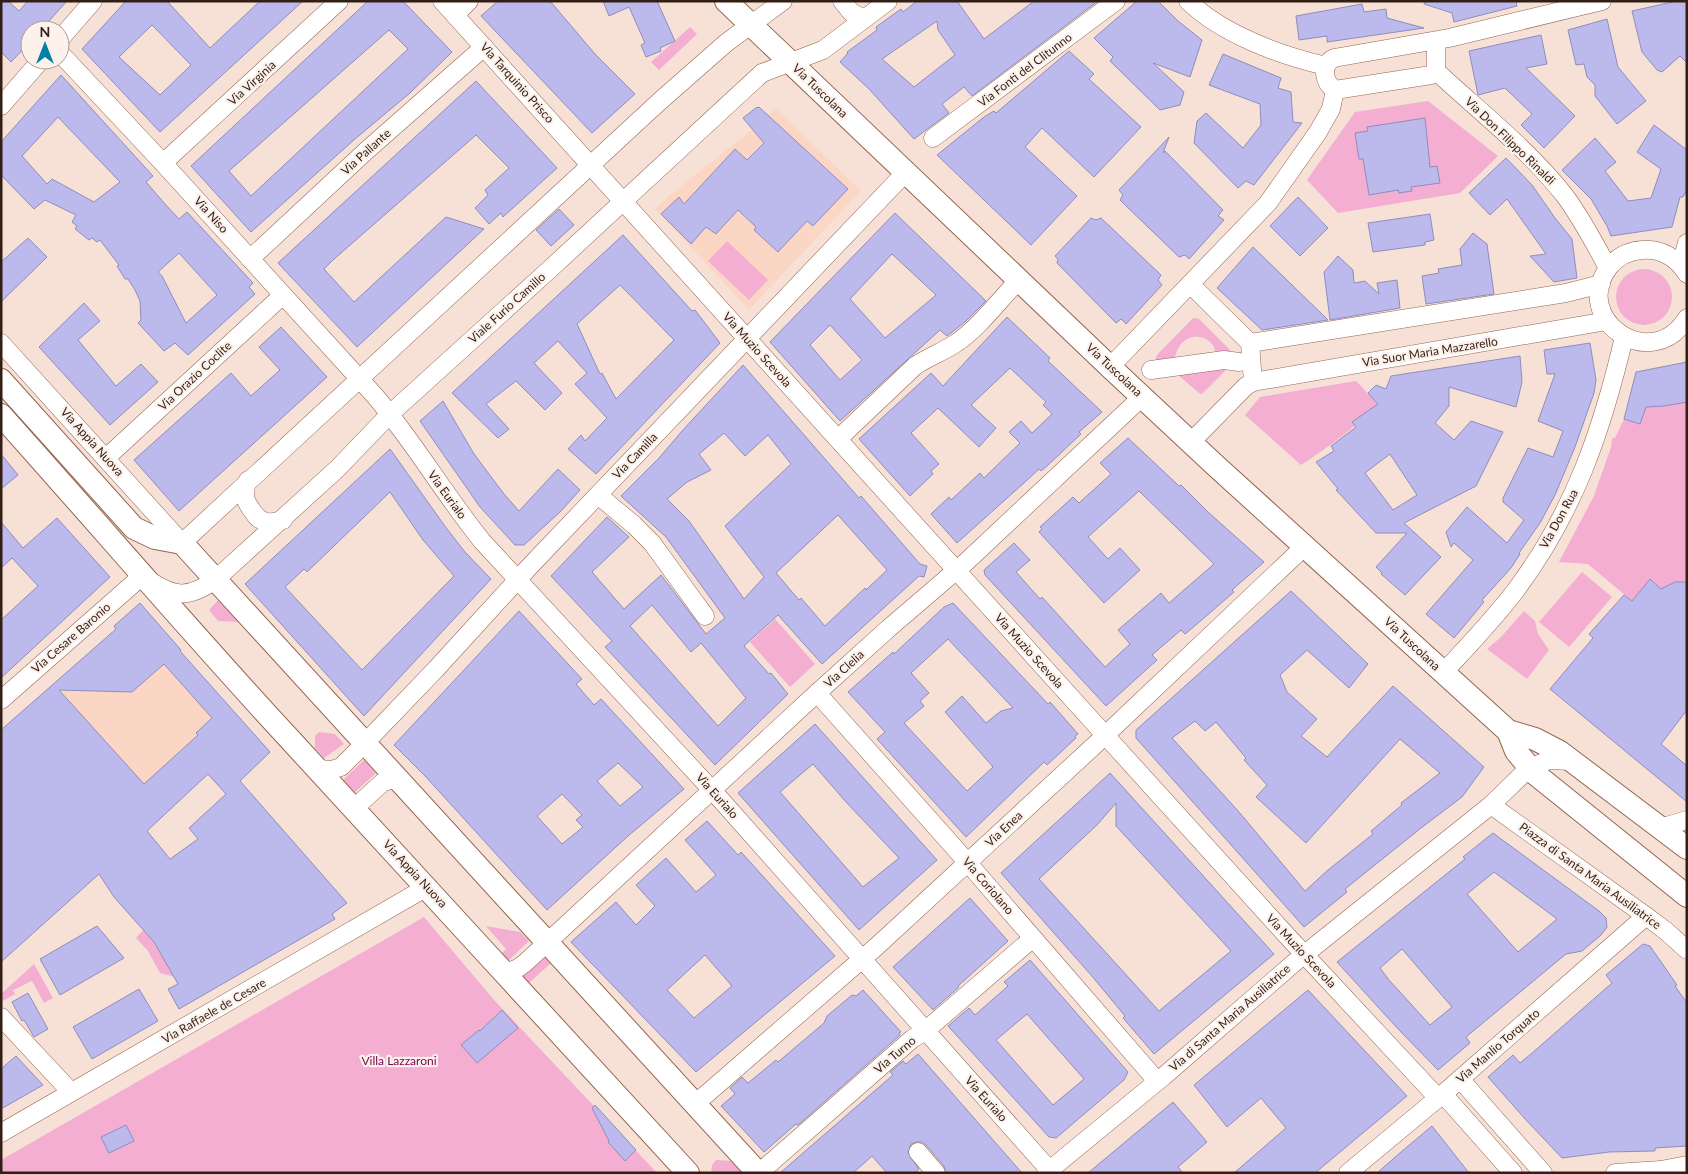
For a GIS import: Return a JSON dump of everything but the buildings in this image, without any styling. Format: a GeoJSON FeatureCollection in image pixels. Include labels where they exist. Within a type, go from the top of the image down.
{"type":"FeatureCollection","features":[{"type":"Feature","properties":{"kind":"main road","name":"Via Tuscolana"},"geometry":{"type":"LineString","coordinates":[[726,1],[1142,397],[1443,673],[1508,731],[1546,744],[1573,761]]}},
{"type":"Feature","properties":{"kind":"main road","name":"Via Appia Nuova"},"geometry":{"type":"LineString","coordinates":[[1,380],[134,528],[155,538],[182,543],[759,1173]]}},
{"type":"Feature","properties":{"kind":"main road","name":"Via Appia Nuova"},"geometry":{"type":"LineString","coordinates":[[1,415],[142,576],[688,1173]]}},
{"type":"Feature","properties":{"kind":"main road","name":"Via Tuscolana"},"geometry":{"type":"LineString","coordinates":[[1508,731],[1516,751],[1529,768]]}},
{"type":"Feature","properties":{"kind":"main road"},"geometry":{"type":"LineString","coordinates":[[1573,761],[1687,848]]}},
{"type":"Feature","properties":{"kind":"main road"},"geometry":{"type":"LineString","coordinates":[[1529,768],[1687,896]]}},
{"type":"Feature","properties":{"kind":"street"},"geometry":{"type":"LineString","coordinates":[[70,27],[93,1]]}},
{"type":"Feature","properties":{"kind":"street","name":"Via Virginia"},"geometry":{"type":"LineString","coordinates":[[163,163],[339,1]]}},
{"type":"Feature","properties":{"kind":"street","name":"Via Tarquinio Prisco"},"geometry":{"type":"LineString","coordinates":[[442,1],[591,165]]}},
{"type":"Feature","properties":{"kind":"street"},"geometry":{"type":"LineString","coordinates":[[455,15],[469,1]]}},
{"type":"Feature","properties":{"kind":"street"},"geometry":{"type":"LineString","coordinates":[[182,543],[248,480],[726,43],[783,1]]}},
{"type":"Feature","properties":{"kind":"street"},"geometry":{"type":"LineString","coordinates":[[842,1],[851,12],[864,19]]}},
{"type":"Feature","properties":{"kind":"street","name":"Viale Furio Camillo"},"geometry":{"type":"LineString","coordinates":[[216,579],[337,469],[390,414],[762,72],[823,50],[888,1]]}},
{"type":"Feature","properties":{"kind":"street","name":"Via Fonti del Clitunno"},"geometry":{"type":"LineString","coordinates":[[933,138],[1116,1]]}},
{"type":"Feature","properties":{"kind":"street"},"geometry":{"type":"LineString","coordinates":[[1188,1],[1224,29],[1276,50],[1326,66]]}},
{"type":"Feature","properties":{"kind":"street"},"geometry":{"type":"LineString","coordinates":[[1434,41],[1436,71],[1433,75],[1335,90],[1328,84],[1325,73],[1326,66],[1327,62],[1334,58],[1434,41],[1602,1]]}},
{"type":"Feature","properties":{"kind":"street","name":"Via Pallante"},"geometry":{"type":"LineString","coordinates":[[250,259],[366,151],[484,47]]}},
{"type":"Feature","properties":{"kind":"street","name":"Via Niso"},"geometry":{"type":"LineString","coordinates":[[70,64],[360,379]]}},
{"type":"Feature","properties":{"kind":"street"},"geometry":{"type":"LineString","coordinates":[[1,106],[32,70]]}},
{"type":"Feature","properties":{"kind":"street","name":"Via Don Filippo Rinaldi"},"geometry":{"type":"LineString","coordinates":[[1436,71],[1510,138],[1564,195],[1587,229],[1608,268]]}},
{"type":"Feature","properties":{"kind":"street"},"geometry":{"type":"LineString","coordinates":[[1110,367],[1251,222],[1281,187],[1325,121],[1331,109],[1335,90]]}},
{"type":"Feature","properties":{"kind":"street"},"geometry":{"type":"LineString","coordinates":[[591,165],[623,201]]}},
{"type":"Feature","properties":{"kind":"street","name":"Via Camilla"},"geometry":{"type":"LineString","coordinates":[[317,769],[328,770],[341,767],[365,743],[746,339],[902,168]]}},
{"type":"Feature","properties":{"kind":"street","name":"Via Muzio Scevola"},"geometry":{"type":"LineString","coordinates":[[623,201],[1304,954],[1513,1173]]}},
{"type":"Feature","properties":{"kind":"street"},"geometry":{"type":"LineString","coordinates":[[1684,269],[1687,243]]}},
{"type":"Feature","properties":{"kind":"street"},"geometry":{"type":"LineString","coordinates":[[1684,269],[1674,259],[1661,252],[1644,249],[1623,255],[1608,268],[1601,284],[1599,300],[1603,314],[1614,330],[1624,337],[1640,342],[1655,342],[1673,334],[1686,323]]}},
{"type":"Feature","properties":{"kind":"street"},"geometry":{"type":"LineString","coordinates":[[838,439],[915,366],[962,339],[1019,280]]}},
{"type":"Feature","properties":{"kind":"street"},"geometry":{"type":"LineString","coordinates":[[1190,284],[1250,343],[1254,382],[1246,386],[1192,442]]}},
{"type":"Feature","properties":{"kind":"street"},"geometry":{"type":"LineString","coordinates":[[1250,343],[1566,293],[1601,284]]}},
{"type":"Feature","properties":{"kind":"street","name":"Via Orazio Coclite"},"geometry":{"type":"LineString","coordinates":[[106,458],[283,295]]}},
{"type":"Feature","properties":{"kind":"street","name":"Via Suor Maria Mazzarello"},"geometry":{"type":"LineString","coordinates":[[1254,382],[1607,321]]}},
{"type":"Feature","properties":{"kind":"street","name":"Via Don Rua"},"geometry":{"type":"LineString","coordinates":[[1443,673],[1517,589],[1558,523],[1589,459],[1608,405],[1624,337]]}},
{"type":"Feature","properties":{"kind":"street","name":"Via Appia Nuova"},"geometry":{"type":"LineString","coordinates":[[1,343],[182,543]]}},
{"type":"Feature","properties":{"kind":"street"},"geometry":{"type":"LineString","coordinates":[[1150,370],[1224,360],[1239,362]]}},
{"type":"Feature","properties":{"kind":"street"},"geometry":{"type":"LineString","coordinates":[[360,379],[390,414]]}},
{"type":"Feature","properties":{"kind":"street","name":"Via Clelia"},"geometry":{"type":"LineString","coordinates":[[506,973],[521,966],[620,877],[817,693],[956,570],[1142,397]]}},
{"type":"Feature","properties":{"kind":"street","name":"Via Eurialo"},"geometry":{"type":"LineString","coordinates":[[390,414],[460,515],[712,791],[1049,1172]]}},
{"type":"Feature","properties":{"kind":"street"},"geometry":{"type":"LineString","coordinates":[[248,480],[245,490],[245,500],[248,507],[257,517],[268,522],[283,520]]}},
{"type":"Feature","properties":{"kind":"street"},"geometry":{"type":"LineString","coordinates":[[598,495],[652,543],[705,616]]}},
{"type":"Feature","properties":{"kind":"street","name":"Via Enea"},"geometry":{"type":"LineString","coordinates":[[695,1104],[862,960],[1105,735],[1305,546]]}},
{"type":"Feature","properties":{"kind":"street","name":"Via Appia Nuova"},"geometry":{"type":"LineString","coordinates":[[142,576],[170,592],[182,594],[195,593],[216,579]]}},
{"type":"Feature","properties":{"kind":"street","name":"Via Cesare Baronio"},"geometry":{"type":"LineString","coordinates":[[1,700],[142,576]]}},
{"type":"Feature","properties":{"kind":"street","name":"Via Coriolano"},"geometry":{"type":"LineString","coordinates":[[817,693],[968,863],[1157,1081]]}},
{"type":"Feature","properties":{"kind":"street"},"geometry":{"type":"LineString","coordinates":[[1529,768],[1549,760],[1573,761]]}},
{"type":"Feature","properties":{"kind":"street","name":"Via di Santa Maria Ausiliatrice"},"geometry":{"type":"LineString","coordinates":[[1049,1172],[1304,954],[1491,805],[1529,768]]}},
{"type":"Feature","properties":{"kind":"street"},"geometry":{"type":"LineString","coordinates":[[359,815],[361,802],[383,782],[399,780]]}},
{"type":"Feature","properties":{"kind":"street","name":"Piazza di Santa Maria Ausiliatrice"},"geometry":{"type":"LineString","coordinates":[[1491,805],[1646,916],[1687,950]]}},
{"type":"Feature","properties":{"kind":"street"},"geometry":{"type":"LineString","coordinates":[[1660,828],[1687,820]]}},
{"type":"Feature","properties":{"kind":"street","name":"Via Raffaele de Cesare"},"geometry":{"type":"LineString","coordinates":[[1,1133],[427,887]]}},
{"type":"Feature","properties":{"kind":"street","name":"Via Manlio Torquato"},"geometry":{"type":"LineString","coordinates":[[1348,1173],[1460,1079],[1646,916]]}},
{"type":"Feature","properties":{"kind":"street","name":"Via Turno"},"geometry":{"type":"LineString","coordinates":[[759,1173],[912,1039],[925,1031],[1033,938]]}},
{"type":"Feature","properties":{"kind":"street"},"geometry":{"type":"LineString","coordinates":[[1,1017],[71,1092]]}},
{"type":"Feature","properties":{"kind":"street"},"geometry":{"type":"LineString","coordinates":[[1460,1079],[1542,1173]]}},
{"type":"Feature","properties":{"kind":"street"},"geometry":{"type":"LineString","coordinates":[[918,1152],[936,1173]]}},
{"type":"Feature","properties":{"kind":"street"},"geometry":{"type":"LineString","coordinates":[[1615,1173],[1661,1170],[1687,1165]]}},
{"type":"Feature","properties":{"kind":"shaded area"},"geometry":{"type":"Polygon","coordinates":[[[776,108],[861,191],[749,310],[655,209],[776,108]]]}},
{"type":"Feature","properties":{"kind":"shaded area"},"geometry":{"type":"Polygon","coordinates":[[[140,603],[190,663],[270,752],[226,794],[207,775],[1,962],[1,730],[116,629],[114,626],[140,603]]]}},
{"type":"Feature","properties":{"kind":"green space"},"geometry":{"type":"Polygon","coordinates":[[[690,27],[697,34],[659,70],[651,62],[690,27]]]}},
{"type":"Feature","properties":{"kind":"green space"},"geometry":{"type":"Polygon","coordinates":[[[1428,101],[1498,156],[1460,193],[1338,213],[1307,180],[1355,112],[1428,101]]]}},
{"type":"Feature","properties":{"kind":"green space"},"geometry":{"type":"Polygon","coordinates":[[[727,241],[768,280],[749,300],[708,261],[727,241]]]}},
{"type":"Feature","properties":{"kind":"green space"},"geometry":{"type":"Polygon","coordinates":[[[1644,269],[1659,274],[1667,282],[1672,297],[1667,312],[1659,320],[1644,325],[1629,320],[1621,312],[1616,297],[1621,282],[1629,274],[1644,269]]]}},
{"type":"Feature","properties":{"kind":"green space"},"geometry":{"type":"Polygon","coordinates":[[[1193,318],[1199,319],[1230,350],[1229,352],[1216,354],[1208,340],[1202,337],[1194,337],[1187,339],[1181,344],[1175,361],[1156,361],[1157,355],[1193,318]]]}},
{"type":"Feature","properties":{"kind":"green space"},"geometry":{"type":"Polygon","coordinates":[[[1225,368],[1225,371],[1202,394],[1177,374],[1225,368]]]}},
{"type":"Feature","properties":{"kind":"green space"},"geometry":{"type":"Polygon","coordinates":[[[1356,381],[1378,404],[1341,437],[1301,465],[1245,415],[1260,397],[1356,381]]]}},
{"type":"Feature","properties":{"kind":"green space"},"geometry":{"type":"Polygon","coordinates":[[[1687,402],[1687,583],[1675,582],[1662,590],[1650,579],[1632,601],[1588,564],[1559,562],[1594,496],[1611,447],[1612,438],[1615,438],[1624,419],[1639,424],[1646,407],[1687,402]]]}},
{"type":"Feature","properties":{"kind":"green space"},"geometry":{"type":"Polygon","coordinates":[[[1582,572],[1612,597],[1569,647],[1539,622],[1582,572]]]}},
{"type":"Feature","properties":{"kind":"green space"},"geometry":{"type":"Polygon","coordinates":[[[220,598],[243,622],[218,621],[209,610],[220,598]]]}},
{"type":"Feature","properties":{"kind":"green space"},"geometry":{"type":"Polygon","coordinates":[[[1524,611],[1535,621],[1538,634],[1549,650],[1527,679],[1487,649],[1501,637],[1524,611]]]}},
{"type":"Feature","properties":{"kind":"green space"},"geometry":{"type":"Polygon","coordinates":[[[775,619],[815,664],[790,687],[750,642],[775,619]]]}},
{"type":"Feature","properties":{"kind":"green space"},"geometry":{"type":"Polygon","coordinates":[[[319,732],[335,734],[344,744],[324,758],[315,748],[315,736],[319,732]]]}},
{"type":"Feature","properties":{"kind":"green space"},"geometry":{"type":"Polygon","coordinates":[[[364,760],[376,773],[353,794],[341,782],[364,760]]]}},
{"type":"Feature","properties":{"kind":"green space","name":"Villa Lazzaroni"},"geometry":{"type":"Polygon","coordinates":[[[424,917],[494,1000],[657,1173],[1,1173],[1,1160],[424,917]]]}},
{"type":"Feature","properties":{"kind":"green space"},"geometry":{"type":"Polygon","coordinates":[[[486,926],[520,932],[529,941],[509,960],[506,960],[501,954],[506,949],[486,926]]]}},
{"type":"Feature","properties":{"kind":"green space"},"geometry":{"type":"Polygon","coordinates":[[[144,929],[175,977],[160,973],[148,951],[136,938],[144,929]]]}},
{"type":"Feature","properties":{"kind":"green space"},"geometry":{"type":"Polygon","coordinates":[[[543,954],[551,963],[529,983],[521,974],[543,954]]]}},
{"type":"Feature","properties":{"kind":"green space"},"geometry":{"type":"Polygon","coordinates":[[[34,964],[53,998],[44,1003],[32,981],[13,990],[15,994],[1,1002],[1,994],[34,964]]]}},
{"type":"Feature","properties":{"kind":"green space"},"geometry":{"type":"Polygon","coordinates":[[[716,1160],[734,1161],[742,1169],[739,1173],[711,1173],[712,1165],[716,1160]]]}}]}
